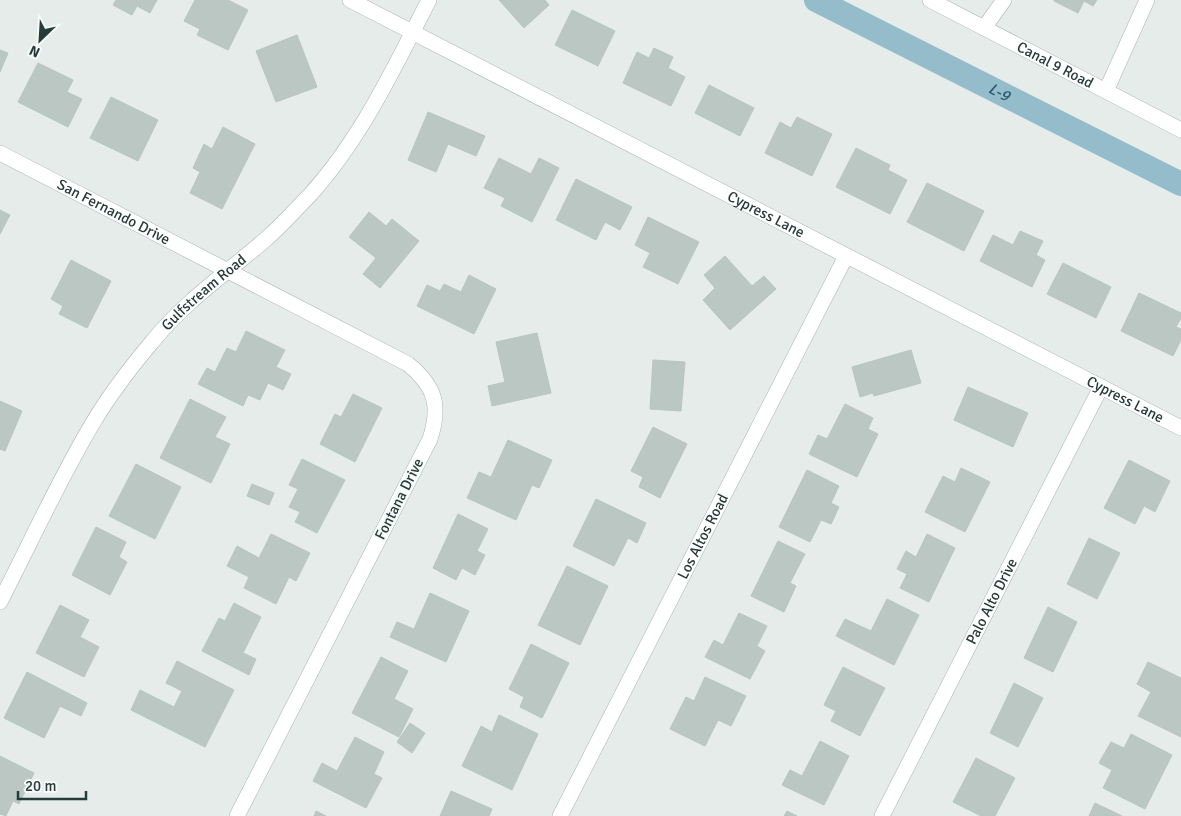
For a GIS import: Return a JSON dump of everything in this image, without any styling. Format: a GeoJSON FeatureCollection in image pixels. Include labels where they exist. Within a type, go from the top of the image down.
{"type":"FeatureCollection","features":[{"type":"Feature","properties":{"kind":"street","name":"Cypress Lane"},"geometry":{"type":"LineString","coordinates":[[350,0],[1181,428]]}},
{"type":"Feature","properties":{"kind":"street","name":"Gulfstream Road"},"geometry":{"type":"LineString","coordinates":[[0,602],[76,453],[116,387],[153,340],[181,311],[267,238],[309,195],[335,164],[369,115],[429,0]]}},
{"type":"Feature","properties":{"kind":"street","name":"Canal 9 Road"},"geometry":{"type":"LineString","coordinates":[[930,0],[1181,130]]}},
{"type":"Feature","properties":{"kind":"street"},"geometry":{"type":"LineString","coordinates":[[984,28],[1004,0]]}},
{"type":"Feature","properties":{"kind":"street"},"geometry":{"type":"LineString","coordinates":[[1106,91],[1147,0]]}},
{"type":"Feature","properties":{"kind":"street","name":"San Fernando Drive"},"geometry":{"type":"LineString","coordinates":[[0,154],[227,271]]}},
{"type":"Feature","properties":{"kind":"street","name":"Los Altos Road"},"geometry":{"type":"LineString","coordinates":[[560,816],[846,256]]}},
{"type":"Feature","properties":{"kind":"street","name":"Fontana Drive"},"geometry":{"type":"LineString","coordinates":[[227,271],[408,364],[421,375],[431,389],[436,405],[435,422],[430,439],[237,816]]}},
{"type":"Feature","properties":{"kind":"street","name":"Palo Alto Drive"},"geometry":{"type":"LineString","coordinates":[[882,816],[1101,387]]}},
{"type":"Feature","properties":{"kind":"building"},"geometry":{"type":"Polygon","coordinates":[[[116,0],[157,0],[150,13],[137,6],[132,15],[113,5],[116,0]]]}},
{"type":"Feature","properties":{"kind":"building"},"geometry":{"type":"Polygon","coordinates":[[[195,0],[228,0],[248,10],[228,50],[197,35],[200,29],[184,21],[195,0]]]}},
{"type":"Feature","properties":{"kind":"building"},"geometry":{"type":"Polygon","coordinates":[[[499,0],[545,0],[549,5],[524,28],[499,0]]]}},
{"type":"Feature","properties":{"kind":"building"},"geometry":{"type":"Polygon","coordinates":[[[1054,0],[1097,0],[1093,6],[1084,1],[1078,13],[1054,0]]]}},
{"type":"Feature","properties":{"kind":"building"},"geometry":{"type":"Polygon","coordinates":[[[572,10],[615,31],[598,66],[555,45],[572,10]]]}},
{"type":"Feature","properties":{"kind":"building"},"geometry":{"type":"Polygon","coordinates":[[[297,35],[317,87],[276,102],[256,51],[297,35]]]}},
{"type":"Feature","properties":{"kind":"building"},"geometry":{"type":"Polygon","coordinates":[[[654,48],[673,57],[668,68],[685,77],[671,106],[623,83],[637,52],[649,58],[654,48]]]}},
{"type":"Feature","properties":{"kind":"building"},"geometry":{"type":"Polygon","coordinates":[[[0,50],[8,53],[0,72],[0,50]]]}},
{"type":"Feature","properties":{"kind":"building"},"geometry":{"type":"Polygon","coordinates":[[[38,63],[73,80],[67,92],[82,99],[68,127],[18,102],[38,63]]]}},
{"type":"Feature","properties":{"kind":"building"},"geometry":{"type":"Polygon","coordinates":[[[709,85],[754,108],[740,136],[695,113],[709,85]]]}},
{"type":"Feature","properties":{"kind":"building"},"geometry":{"type":"Polygon","coordinates":[[[111,97],[158,120],[138,161],[90,138],[111,97]]]}},
{"type":"Feature","properties":{"kind":"building"},"geometry":{"type":"Polygon","coordinates":[[[428,112],[485,136],[476,156],[448,144],[436,172],[408,160],[428,112]]]}},
{"type":"Feature","properties":{"kind":"building"},"geometry":{"type":"Polygon","coordinates":[[[797,117],[832,134],[812,176],[765,153],[780,122],[791,128],[797,117]]]}},
{"type":"Feature","properties":{"kind":"building"},"geometry":{"type":"Polygon","coordinates":[[[223,127],[255,144],[222,209],[190,193],[200,172],[193,168],[204,144],[212,149],[223,127]]]}},
{"type":"Feature","properties":{"kind":"building"},"geometry":{"type":"Polygon","coordinates":[[[856,148],[890,165],[888,170],[907,180],[890,214],[836,187],[856,148]]]}},
{"type":"Feature","properties":{"kind":"building"},"geometry":{"type":"Polygon","coordinates":[[[499,158],[531,174],[539,158],[559,168],[532,222],[501,206],[505,198],[484,188],[499,158]]]}},
{"type":"Feature","properties":{"kind":"building"},"geometry":{"type":"Polygon","coordinates":[[[576,179],[632,207],[620,230],[605,222],[596,240],[556,220],[576,179]]]}},
{"type":"Feature","properties":{"kind":"building"},"geometry":{"type":"Polygon","coordinates":[[[927,183],[984,211],[964,251],[907,222],[927,183]]]}},
{"type":"Feature","properties":{"kind":"building"},"geometry":{"type":"Polygon","coordinates":[[[0,210],[10,215],[0,234],[0,210]]]}},
{"type":"Feature","properties":{"kind":"building"},"geometry":{"type":"Polygon","coordinates":[[[369,212],[386,226],[392,219],[419,241],[380,288],[363,274],[376,258],[349,237],[369,212]]]}},
{"type":"Feature","properties":{"kind":"building"},"geometry":{"type":"Polygon","coordinates":[[[648,217],[699,242],[678,284],[643,267],[650,253],[635,245],[648,217]]]}},
{"type":"Feature","properties":{"kind":"building"},"geometry":{"type":"Polygon","coordinates":[[[1020,231],[1043,241],[1036,255],[1045,260],[1032,287],[980,261],[993,235],[1013,245],[1020,231]]]}},
{"type":"Feature","properties":{"kind":"building"},"geometry":{"type":"Polygon","coordinates":[[[725,256],[752,286],[764,276],[776,289],[730,330],[703,300],[715,288],[704,275],[725,256]]]}},
{"type":"Feature","properties":{"kind":"building"},"geometry":{"type":"Polygon","coordinates":[[[71,260],[111,281],[87,328],[59,314],[63,306],[51,299],[71,260]]]}},
{"type":"Feature","properties":{"kind":"building"},"geometry":{"type":"Polygon","coordinates":[[[1063,263],[1111,287],[1096,318],[1047,294],[1063,263]]]}},
{"type":"Feature","properties":{"kind":"building"},"geometry":{"type":"Polygon","coordinates":[[[469,275],[496,289],[474,334],[417,306],[427,285],[440,291],[444,284],[461,292],[469,275]]]}},
{"type":"Feature","properties":{"kind":"building"},"geometry":{"type":"Polygon","coordinates":[[[1139,293],[1181,313],[1181,318],[1176,327],[1181,329],[1181,340],[1173,356],[1121,331],[1139,293]]]}},
{"type":"Feature","properties":{"kind":"building"},"geometry":{"type":"Polygon","coordinates":[[[246,331],[285,350],[276,367],[291,374],[283,390],[268,383],[260,400],[248,395],[243,406],[198,384],[207,368],[215,372],[227,348],[236,352],[246,331]]]}},
{"type":"Feature","properties":{"kind":"building"},"geometry":{"type":"Polygon","coordinates":[[[537,333],[551,393],[492,406],[488,386],[505,382],[496,342],[537,333]]]}},
{"type":"Feature","properties":{"kind":"building"},"geometry":{"type":"Polygon","coordinates":[[[911,350],[921,383],[874,396],[873,393],[860,397],[852,367],[911,350]]]}},
{"type":"Feature","properties":{"kind":"building"},"geometry":{"type":"Polygon","coordinates":[[[653,360],[685,362],[681,411],[650,409],[653,360]]]}},
{"type":"Feature","properties":{"kind":"building"},"geometry":{"type":"Polygon","coordinates":[[[968,387],[1028,413],[1013,447],[954,420],[968,387]]]}},
{"type":"Feature","properties":{"kind":"building"},"geometry":{"type":"Polygon","coordinates":[[[353,394],[382,408],[355,462],[320,444],[335,414],[341,417],[353,394]]]}},
{"type":"Feature","properties":{"kind":"building"},"geometry":{"type":"Polygon","coordinates":[[[190,399],[226,417],[215,437],[230,444],[211,483],[160,458],[190,399]]]}},
{"type":"Feature","properties":{"kind":"building"},"geometry":{"type":"Polygon","coordinates":[[[0,401],[22,411],[5,451],[0,449],[0,401]]]}},
{"type":"Feature","properties":{"kind":"building"},"geometry":{"type":"Polygon","coordinates":[[[845,404],[873,418],[868,429],[878,434],[857,477],[809,454],[818,435],[827,439],[845,404]]]}},
{"type":"Feature","properties":{"kind":"building"},"geometry":{"type":"Polygon","coordinates":[[[653,427],[687,444],[660,498],[639,487],[643,477],[631,471],[653,427]]]}},
{"type":"Feature","properties":{"kind":"building"},"geometry":{"type":"Polygon","coordinates":[[[508,440],[552,460],[539,488],[532,485],[516,520],[467,498],[479,472],[491,477],[508,440]]]}},
{"type":"Feature","properties":{"kind":"building"},"geometry":{"type":"Polygon","coordinates":[[[302,459],[345,480],[317,533],[295,522],[300,512],[289,507],[298,489],[289,485],[302,459]]]}},
{"type":"Feature","properties":{"kind":"building"},"geometry":{"type":"Polygon","coordinates":[[[1129,460],[1170,481],[1155,512],[1144,506],[1135,524],[1104,508],[1129,460]]]}},
{"type":"Feature","properties":{"kind":"building"},"geometry":{"type":"Polygon","coordinates":[[[136,464],[181,487],[155,539],[109,516],[136,464]]]}},
{"type":"Feature","properties":{"kind":"building"},"geometry":{"type":"Polygon","coordinates":[[[961,468],[990,482],[965,532],[925,512],[943,476],[955,482],[961,468]]]}},
{"type":"Feature","properties":{"kind":"building"},"geometry":{"type":"Polygon","coordinates":[[[807,470],[839,486],[831,503],[839,507],[831,524],[821,520],[810,542],[779,527],[807,470]]]}},
{"type":"Feature","properties":{"kind":"building"},"geometry":{"type":"Polygon","coordinates":[[[252,484],[274,493],[269,505],[247,496],[252,484]]]}},
{"type":"Feature","properties":{"kind":"building"},"geometry":{"type":"Polygon","coordinates":[[[596,499],[646,523],[637,543],[628,538],[614,566],[573,546],[596,499]]]}},
{"type":"Feature","properties":{"kind":"building"},"geometry":{"type":"Polygon","coordinates":[[[458,514],[488,529],[477,551],[485,555],[475,575],[462,568],[456,580],[433,568],[458,514]]]}},
{"type":"Feature","properties":{"kind":"building"},"geometry":{"type":"Polygon","coordinates":[[[96,527],[126,542],[119,557],[127,562],[110,595],[72,575],[96,527]]]}},
{"type":"Feature","properties":{"kind":"building"},"geometry":{"type":"Polygon","coordinates":[[[271,534],[310,553],[296,581],[289,577],[276,604],[244,588],[249,577],[227,566],[237,546],[259,558],[271,534]]]}},
{"type":"Feature","properties":{"kind":"building"},"geometry":{"type":"Polygon","coordinates":[[[927,534],[955,548],[929,602],[900,588],[907,574],[897,569],[906,551],[916,557],[927,534]]]}},
{"type":"Feature","properties":{"kind":"building"},"geometry":{"type":"Polygon","coordinates":[[[1089,538],[1120,553],[1097,599],[1067,584],[1089,538]]]}},
{"type":"Feature","properties":{"kind":"building"},"geometry":{"type":"Polygon","coordinates":[[[778,541],[805,554],[790,583],[796,586],[784,612],[751,596],[778,541]]]}},
{"type":"Feature","properties":{"kind":"building"},"geometry":{"type":"Polygon","coordinates":[[[567,566],[608,586],[580,645],[538,625],[567,566]]]}},
{"type":"Feature","properties":{"kind":"building"},"geometry":{"type":"Polygon","coordinates":[[[430,593],[469,611],[446,662],[390,637],[397,622],[414,629],[430,593]]]}},
{"type":"Feature","properties":{"kind":"building"},"geometry":{"type":"Polygon","coordinates":[[[887,599],[919,615],[894,665],[836,636],[845,619],[871,631],[887,599]]]}},
{"type":"Feature","properties":{"kind":"building"},"geometry":{"type":"Polygon","coordinates":[[[234,603],[261,617],[243,653],[256,659],[249,675],[202,651],[219,618],[225,621],[234,603]]]}},
{"type":"Feature","properties":{"kind":"building"},"geometry":{"type":"Polygon","coordinates":[[[60,605],[89,620],[80,637],[99,647],[84,677],[36,653],[60,605]]]}},
{"type":"Feature","properties":{"kind":"building"},"geometry":{"type":"Polygon","coordinates":[[[1048,607],[1077,622],[1053,672],[1024,658],[1048,607]]]}},
{"type":"Feature","properties":{"kind":"building"},"geometry":{"type":"Polygon","coordinates":[[[739,613],[767,626],[757,646],[765,651],[750,679],[705,657],[714,640],[723,645],[739,613]]]}},
{"type":"Feature","properties":{"kind":"building"},"geometry":{"type":"Polygon","coordinates":[[[531,644],[569,663],[542,718],[520,707],[524,697],[509,689],[531,644]]]}},
{"type":"Feature","properties":{"kind":"building"},"geometry":{"type":"Polygon","coordinates":[[[381,657],[408,671],[394,699],[413,709],[399,737],[352,713],[381,657]]]}},
{"type":"Feature","properties":{"kind":"building"},"geometry":{"type":"Polygon","coordinates":[[[177,661],[234,690],[205,747],[131,710],[140,690],[174,707],[182,691],[166,683],[177,661]]]}},
{"type":"Feature","properties":{"kind":"building"},"geometry":{"type":"Polygon","coordinates":[[[1148,662],[1181,678],[1181,737],[1138,716],[1151,692],[1137,684],[1148,662]]]}},
{"type":"Feature","properties":{"kind":"building"},"geometry":{"type":"Polygon","coordinates":[[[843,667],[885,688],[860,736],[831,721],[836,711],[824,705],[843,667]]]}},
{"type":"Feature","properties":{"kind":"building"},"geometry":{"type":"Polygon","coordinates":[[[27,672],[87,703],[81,716],[60,706],[44,738],[4,718],[27,672]]]}},
{"type":"Feature","properties":{"kind":"building"},"geometry":{"type":"Polygon","coordinates":[[[705,677],[746,696],[731,726],[718,720],[705,746],[670,729],[686,697],[694,701],[705,677]]]}},
{"type":"Feature","properties":{"kind":"building"},"geometry":{"type":"Polygon","coordinates":[[[1014,683],[1043,698],[1018,747],[990,733],[1014,683]]]}},
{"type":"Feature","properties":{"kind":"building"},"geometry":{"type":"Polygon","coordinates":[[[499,715],[538,734],[512,790],[462,766],[481,726],[492,732],[499,715]]]}},
{"type":"Feature","properties":{"kind":"building"},"geometry":{"type":"Polygon","coordinates":[[[410,723],[425,733],[412,753],[397,742],[410,723]]]}},
{"type":"Feature","properties":{"kind":"building"},"geometry":{"type":"Polygon","coordinates":[[[1131,734],[1172,755],[1145,809],[1103,788],[1112,770],[1099,763],[1111,742],[1124,748],[1131,734]]]}},
{"type":"Feature","properties":{"kind":"building"},"geometry":{"type":"Polygon","coordinates":[[[355,737],[384,752],[374,774],[382,778],[366,808],[313,781],[322,763],[337,771],[355,737]]]}},
{"type":"Feature","properties":{"kind":"building"},"geometry":{"type":"Polygon","coordinates":[[[820,741],[849,756],[824,805],[782,785],[790,770],[802,776],[820,741]]]}},
{"type":"Feature","properties":{"kind":"building"},"geometry":{"type":"Polygon","coordinates":[[[0,756],[34,773],[19,804],[13,801],[6,816],[0,814],[0,756]]]}},
{"type":"Feature","properties":{"kind":"building"},"geometry":{"type":"Polygon","coordinates":[[[976,758],[1015,778],[995,816],[981,816],[953,802],[976,758]]]}},
{"type":"Feature","properties":{"kind":"building"},"geometry":{"type":"Polygon","coordinates":[[[451,791],[492,809],[489,816],[440,816],[451,791]]]}},
{"type":"Feature","properties":{"kind":"building"},"geometry":{"type":"Polygon","coordinates":[[[1095,803],[1122,816],[1089,816],[1095,803]]]}},
{"type":"Feature","properties":{"kind":"building"},"geometry":{"type":"Polygon","coordinates":[[[316,811],[326,816],[314,816],[316,811]]]}},
{"type":"Feature","properties":{"kind":"building"},"geometry":{"type":"Polygon","coordinates":[[[787,811],[797,816],[784,816],[787,811]]]}},
{"type":"Feature","properties":{"kind":"waterway","name":"L-9"},"geometry":{"type":"LineString","coordinates":[[816,0],[1181,184]]}}]}
